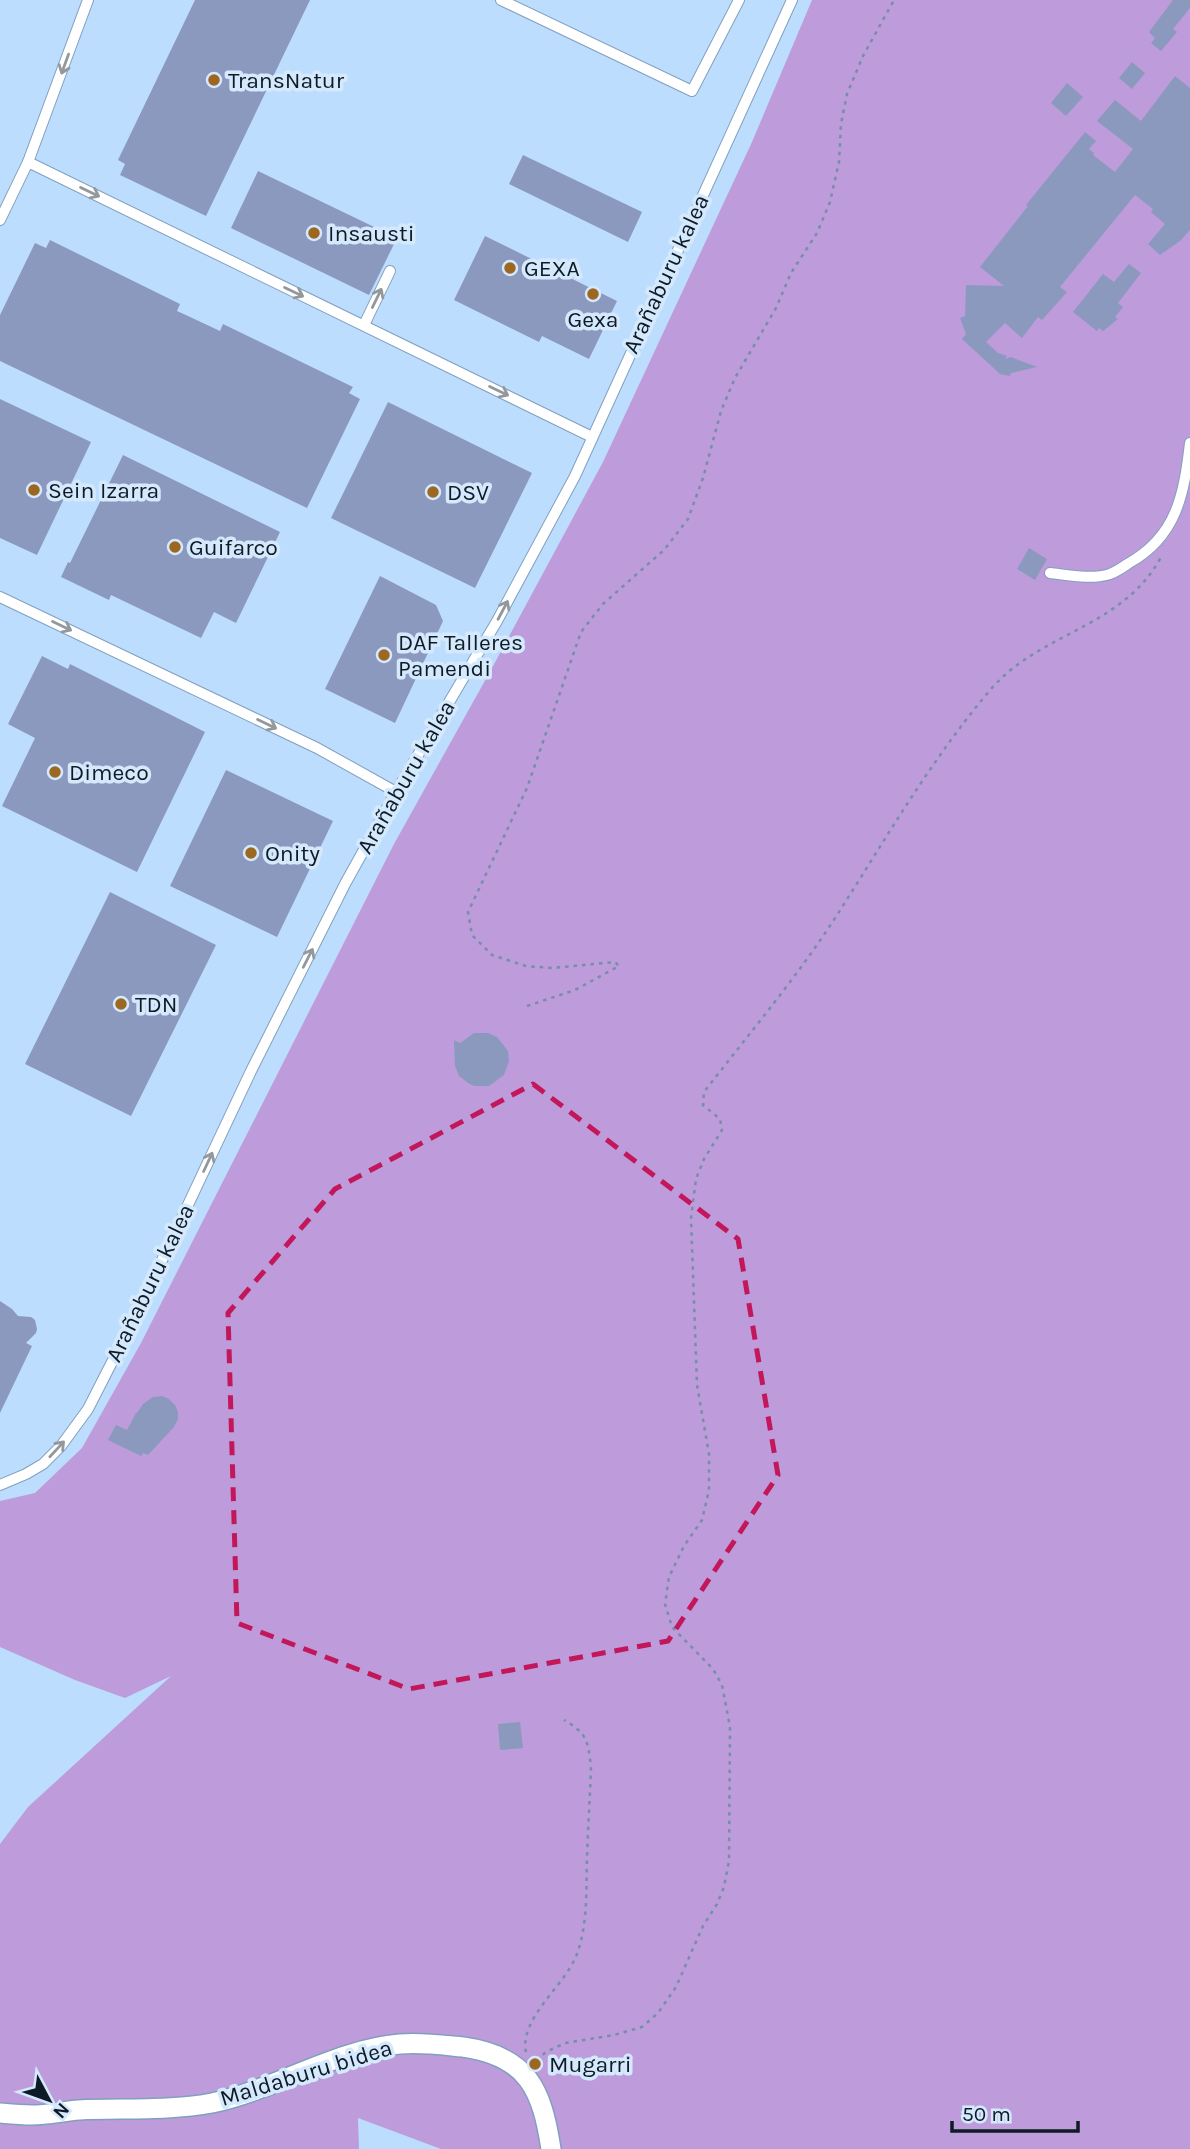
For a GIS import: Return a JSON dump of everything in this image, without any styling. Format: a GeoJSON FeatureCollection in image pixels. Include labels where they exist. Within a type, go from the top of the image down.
{"type":"FeatureCollection","features":[{"type":"Feature","properties":{"kind":"street","name":"Maldaburu bidea"},"geometry":{"type":"LineString","coordinates":[[0,2113],[32,2115],[212,2103],[358,2053],[398,2044],[439,2044],[476,2049],[500,2056],[523,2072],[537,2094],[546,2120],[551,2149]]}},
{"type":"Feature","properties":{"kind":"lane"},"geometry":{"type":"LineString","coordinates":[[0,220],[28,162],[88,0]]}},
{"type":"Feature","properties":{"kind":"lane"},"geometry":{"type":"LineString","coordinates":[[501,0],[692,91],[739,0]]}},
{"type":"Feature","properties":{"kind":"lane","name":"Arañaburu kalea"},"geometry":{"type":"LineString","coordinates":[[0,1485],[43,1464],[61,1446],[88,1409],[138,1311],[251,1071],[345,884],[497,621],[575,476],[792,0]]}},
{"type":"Feature","properties":{"kind":"lane"},"geometry":{"type":"LineString","coordinates":[[28,162],[592,437]]}},
{"type":"Feature","properties":{"kind":"lane"},"geometry":{"type":"LineString","coordinates":[[364,326],[390,271]]}},
{"type":"Feature","properties":{"kind":"lane"},"geometry":{"type":"LineString","coordinates":[[1050,573],[1108,575],[1142,555],[1162,537],[1179,506],[1185,485],[1190,443]]}},
{"type":"Feature","properties":{"kind":"lane"},"geometry":{"type":"LineString","coordinates":[[0,597],[317,748],[396,792]]}},
{"type":"Feature","properties":{"kind":"path"},"geometry":{"type":"LineString","coordinates":[[527,1006],[575,990],[619,966],[615,962],[552,968],[526,966],[492,954],[472,935],[468,912],[527,788],[581,632],[603,604],[664,550],[688,519],[703,478],[725,400],[776,308],[791,273],[817,233],[830,202],[839,162],[841,124],[847,94],[863,56],[894,0]]}},
{"type":"Feature","properties":{"kind":"path"},"geometry":{"type":"LineString","coordinates":[[523,2072],[546,2052],[565,2043],[614,2035],[642,2027],[659,2013],[676,1987],[703,1926],[717,1904],[724,1887],[729,1861],[730,1727],[722,1685],[713,1669],[672,1627],[666,1604],[669,1577],[684,1546],[702,1520],[709,1490],[709,1454],[697,1385],[691,1218],[696,1179],[704,1159],[722,1130],[720,1119],[704,1105],[704,1092],[810,955],[897,817],[992,687],[1013,667],[1036,651],[1079,631],[1134,593],[1158,564],[1164,551]]}},
{"type":"Feature","properties":{"kind":"path"},"geometry":{"type":"LineString","coordinates":[[523,2072],[527,2059],[524,2046],[529,2026],[542,2005],[566,1978],[577,1954],[585,1920],[590,1754],[588,1742],[578,1728],[564,1720]]}},
{"type":"Feature","properties":{"kind":"highlighted area"},"geometry":{"type":"Polygon","coordinates":[[[533,1084],[738,1239],[778,1475],[668,1641],[409,1689],[237,1623],[228,1313],[335,1189],[533,1084]]]}},
{"type":"Feature","properties":{"kind":"shaded area"},"geometry":{"type":"Polygon","coordinates":[[[812,0],[1190,0],[1190,2149],[441,2149],[358,2118],[359,2149],[0,2149],[0,1844],[28,1807],[171,1676],[125,1698],[75,1680],[0,1647],[0,1501],[35,1493],[82,1448],[141,1343],[394,844],[603,462],[752,142],[812,0]]]}},
{"type":"Feature","properties":{"kind":"building","name":"TransNatur"},"geometry":{"type":"Polygon","coordinates":[[[195,0],[310,0],[206,216],[120,175],[125,164],[118,160],[195,0]]]}},
{"type":"Feature","properties":{"kind":"building"},"geometry":{"type":"Polygon","coordinates":[[[1173,0],[1190,0],[1190,8],[1173,29],[1177,32],[1161,51],[1151,43],[1155,38],[1149,32],[1173,0]]]}},
{"type":"Feature","properties":{"kind":"building"},"geometry":{"type":"Polygon","coordinates":[[[1132,62],[1145,73],[1132,89],[1119,78],[1132,62]]]}},
{"type":"Feature","properties":{"kind":"building"},"geometry":{"type":"Polygon","coordinates":[[[1175,76],[1190,88],[1190,230],[1160,255],[1148,244],[1165,224],[1151,212],[1153,209],[1135,195],[1060,287],[1067,292],[1042,320],[1038,317],[1022,338],[1005,323],[986,342],[998,353],[1007,356],[1005,359],[1011,357],[1037,367],[1011,373],[1010,376],[1000,374],[962,339],[966,334],[960,318],[965,316],[966,285],[1004,286],[980,267],[1085,132],[1096,141],[1089,149],[1093,155],[1115,172],[1133,149],[1097,121],[1115,100],[1141,121],[1175,76]]]}},
{"type":"Feature","properties":{"kind":"building"},"geometry":{"type":"Polygon","coordinates":[[[1067,83],[1083,97],[1066,116],[1051,103],[1067,83]]]}},
{"type":"Feature","properties":{"kind":"building"},"geometry":{"type":"Polygon","coordinates":[[[523,155],[642,212],[628,242],[509,184],[523,155]]]}},
{"type":"Feature","properties":{"kind":"building","name":"Insausti"},"geometry":{"type":"Polygon","coordinates":[[[258,171],[397,238],[369,295],[231,228],[258,171]]]}},
{"type":"Feature","properties":{"kind":"building","name":"GEXA"},"geometry":{"type":"Polygon","coordinates":[[[485,236],[617,301],[589,359],[542,336],[539,342],[454,300],[485,236]]]}},
{"type":"Feature","properties":{"kind":"building"},"geometry":{"type":"Polygon","coordinates":[[[50,240],[180,304],[177,311],[220,331],[223,324],[353,387],[349,393],[360,399],[307,508],[0,361],[0,315],[35,243],[46,248],[50,240]]]}},
{"type":"Feature","properties":{"kind":"building"},"geometry":{"type":"Polygon","coordinates":[[[1129,264],[1141,273],[1118,303],[1123,307],[1115,317],[1118,319],[1103,331],[1099,328],[1097,331],[1073,312],[1103,274],[1114,282],[1129,264]]]}},
{"type":"Feature","properties":{"kind":"building","name":"Sein Izarra"},"geometry":{"type":"Polygon","coordinates":[[[0,399],[91,442],[37,555],[0,538],[0,399]]]}},
{"type":"Feature","properties":{"kind":"building","name":"DSV"},"geometry":{"type":"Polygon","coordinates":[[[388,402],[532,473],[475,588],[331,518],[388,402]]]}},
{"type":"Feature","properties":{"kind":"building","name":"Guifarco"},"geometry":{"type":"Polygon","coordinates":[[[123,455],[280,532],[236,623],[214,612],[201,638],[111,595],[109,600],[61,577],[123,455]]]}},
{"type":"Feature","properties":{"kind":"building"},"geometry":{"type":"Polygon","coordinates":[[[1029,548],[1047,559],[1035,580],[1017,569],[1029,548]]]}},
{"type":"Feature","properties":{"kind":"building","name":"DAF Talleres Pamendi"},"geometry":{"type":"Polygon","coordinates":[[[380,576],[436,605],[443,621],[395,723],[325,689],[380,576]]]}},
{"type":"Feature","properties":{"kind":"building"},"geometry":{"type":"Polygon","coordinates":[[[42,656],[68,669],[70,664],[205,732],[137,872],[2,806],[35,738],[8,724],[42,656]]]}},
{"type":"Feature","properties":{"kind":"building","name":"Onity"},"geometry":{"type":"Polygon","coordinates":[[[226,770],[333,821],[277,937],[170,886],[226,770]]]}},
{"type":"Feature","properties":{"kind":"building","name":"TDN"},"geometry":{"type":"Polygon","coordinates":[[[110,892],[216,945],[131,1116],[25,1064],[110,892]]]}},
{"type":"Feature","properties":{"kind":"building"},"geometry":{"type":"Polygon","coordinates":[[[474,1033],[488,1033],[497,1037],[508,1051],[509,1061],[504,1075],[489,1086],[474,1086],[468,1083],[459,1076],[455,1066],[454,1040],[460,1043],[474,1033]]]}},
{"type":"Feature","properties":{"kind":"building"},"geometry":{"type":"Polygon","coordinates":[[[0,1301],[18,1316],[35,1320],[37,1329],[26,1343],[32,1346],[0,1413],[0,1301]]]}},
{"type":"Feature","properties":{"kind":"building"},"geometry":{"type":"Polygon","coordinates":[[[162,1396],[175,1405],[178,1419],[148,1455],[143,1453],[141,1456],[108,1440],[116,1425],[127,1430],[143,1404],[153,1397],[162,1396]]]}},
{"type":"Feature","properties":{"kind":"building"},"geometry":{"type":"Polygon","coordinates":[[[520,1722],[523,1748],[500,1750],[498,1724],[520,1722]]]}},
{"type":"Feature","properties":{"kind":"place","name":"TransNatur"},"geometry":{"type":"Point","coordinates":[214,80]}},
{"type":"Feature","properties":{"kind":"place","name":"Insausti"},"geometry":{"type":"Point","coordinates":[314,233]}},
{"type":"Feature","properties":{"kind":"place","name":"GEXA"},"geometry":{"type":"Point","coordinates":[510,268]}},
{"type":"Feature","properties":{"kind":"place","name":"Gexa"},"geometry":{"type":"Point","coordinates":[593,294]}},
{"type":"Feature","properties":{"kind":"place","name":"Sein Izarra"},"geometry":{"type":"Point","coordinates":[34,490]}},
{"type":"Feature","properties":{"kind":"place","name":"DSV"},"geometry":{"type":"Point","coordinates":[433,492]}},
{"type":"Feature","properties":{"kind":"place","name":"Guifarco"},"geometry":{"type":"Point","coordinates":[175,547]}},
{"type":"Feature","properties":{"kind":"place","name":"DAF Talleres Pamendi"},"geometry":{"type":"Point","coordinates":[384,655]}},
{"type":"Feature","properties":{"kind":"place","name":"Dimeco"},"geometry":{"type":"Point","coordinates":[55,772]}},
{"type":"Feature","properties":{"kind":"place","name":"Onity"},"geometry":{"type":"Point","coordinates":[251,853]}},
{"type":"Feature","properties":{"kind":"place","name":"TDN"},"geometry":{"type":"Point","coordinates":[121,1004]}},
{"type":"Feature","properties":{"kind":"place","name":"Mugarri"},"geometry":{"type":"Point","coordinates":[535,2064]}}]}
